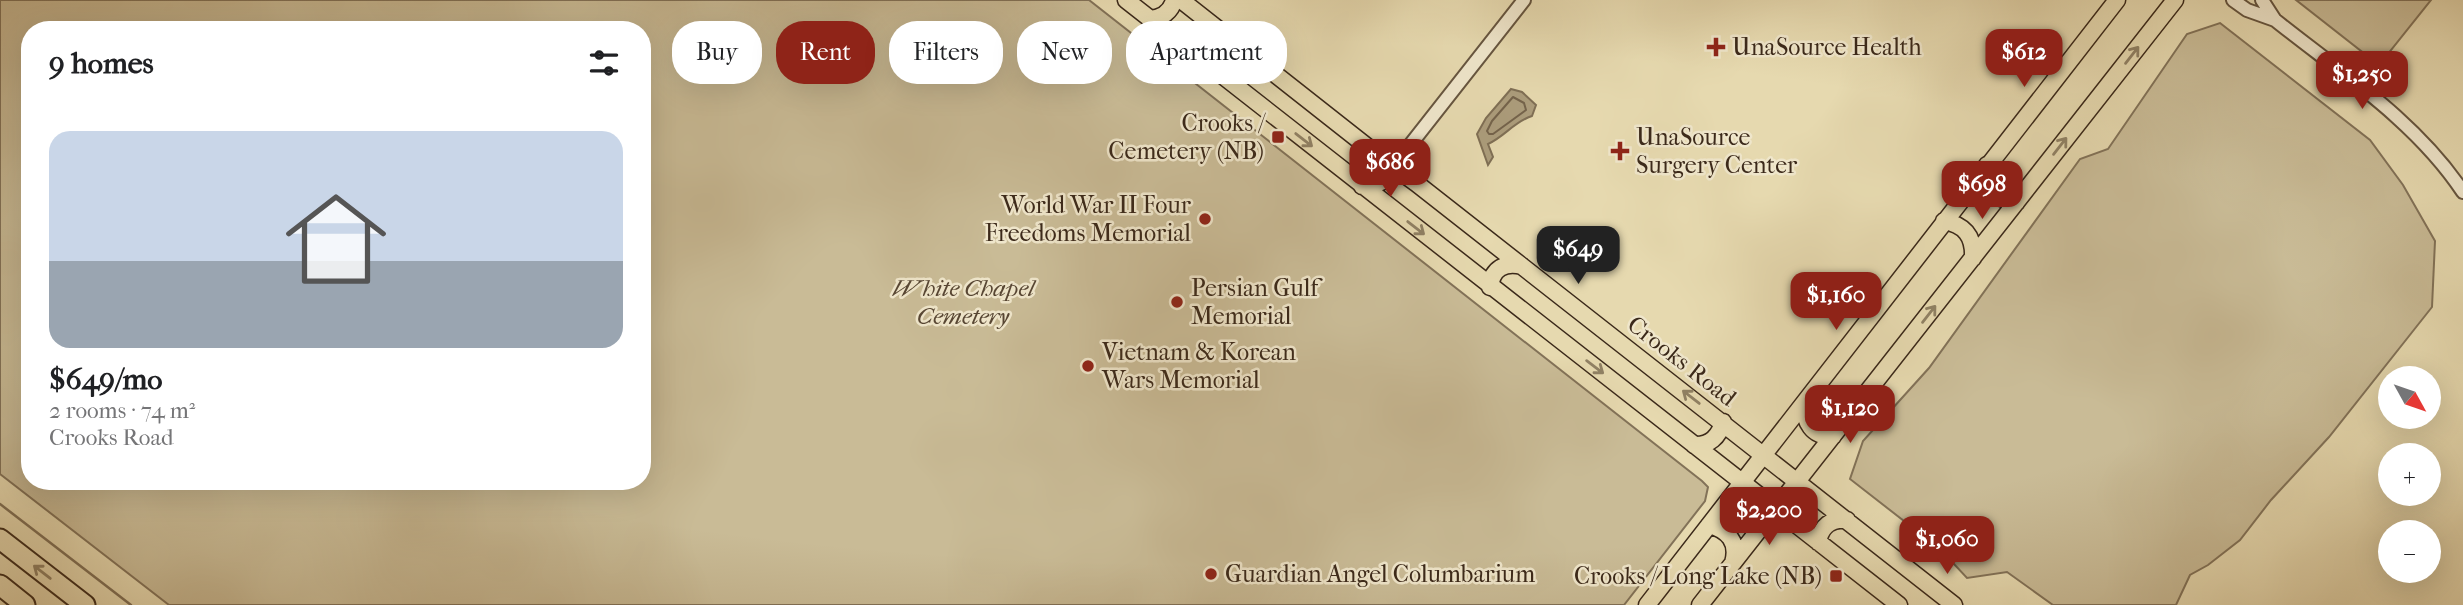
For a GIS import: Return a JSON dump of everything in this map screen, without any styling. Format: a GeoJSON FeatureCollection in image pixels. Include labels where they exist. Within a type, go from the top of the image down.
{"type":"FeatureCollection","features":[{"type":"Feature","properties":{"kind":"highway"},"geometry":{"type":"LineString","coordinates":[[0,539],[85,605]]}},
{"type":"Feature","properties":{"kind":"highway"},"geometry":{"type":"LineString","coordinates":[[0,586],[25,605]]}},
{"type":"Feature","properties":{"kind":"main road"},"geometry":{"type":"LineString","coordinates":[[1126,0],[1153,21]]}},
{"type":"Feature","properties":{"kind":"main road"},"geometry":{"type":"LineString","coordinates":[[1150,19],[1168,12],[1174,0]]}},
{"type":"Feature","properties":{"kind":"main road","name":"Crooks Road"},"geometry":{"type":"LineString","coordinates":[[1181,0],[1208,21]]}},
{"type":"Feature","properties":{"kind":"main road"},"geometry":{"type":"LineString","coordinates":[[1647,605],[2117,0]]}},
{"type":"Feature","properties":{"kind":"main road"},"geometry":{"type":"LineString","coordinates":[[1700,605],[2170,3]]}},
{"type":"Feature","properties":{"kind":"main road"},"geometry":{"type":"LineString","coordinates":[[1232,84],[1899,605]]}},
{"type":"Feature","properties":{"kind":"main road","name":"Crooks Road"},"geometry":{"type":"LineString","coordinates":[[1287,84],[1954,605]]}},
{"type":"Feature","properties":{"kind":"main road"},"geometry":{"type":"LineString","coordinates":[[1987,165],[1992,192],[2003,200],[2016,203]]}},
{"type":"Feature","properties":{"kind":"main road"},"geometry":{"type":"LineString","coordinates":[[1362,186],[1380,183],[1391,176],[1395,169]]}},
{"type":"Feature","properties":{"kind":"main road"},"geometry":{"type":"LineString","coordinates":[[1944,221],[1958,225],[1969,233],[1974,248],[1973,258]]}},
{"type":"Feature","properties":{"kind":"main road"},"geometry":{"type":"LineString","coordinates":[[1490,287],[1493,275],[1500,267],[1510,264],[1522,267]]}},
{"type":"Feature","properties":{"kind":"main road"},"geometry":{"type":"LineString","coordinates":[[1804,403],[1804,413],[1810,428],[1821,435],[1833,436]]}},
{"type":"Feature","properties":{"kind":"main road"},"geometry":{"type":"LineString","coordinates":[[1694,445],[1713,440],[1723,422]]}},
{"type":"Feature","properties":{"kind":"main road"},"geometry":{"type":"LineString","coordinates":[[1818,542],[1821,531],[1829,523],[1847,520]]}},
{"type":"Feature","properties":{"kind":"main road"},"geometry":{"type":"LineString","coordinates":[[1709,524],[1725,531],[1732,538],[1735,549],[1733,563]]}},
{"type":"Feature","properties":{"kind":"street"},"geometry":{"type":"LineString","coordinates":[[1395,169],[1403,154],[1524,0]]}},
{"type":"Feature","properties":{"kind":"street"},"geometry":{"type":"LineString","coordinates":[[2233,0],[2247,10],[2275,20]]}},
{"type":"Feature","properties":{"kind":"street"},"geometry":{"type":"LineString","coordinates":[[2262,0],[2275,20],[2430,149],[2463,192]]}},
{"type":"Feature","properties":{"kind":"green space","name":"White Chapel Cemetery"},"geometry":{"type":"Polygon","coordinates":[[[0,0],[1089,0],[1126,29],[1126,84],[1196,84],[1708,487],[1705,501],[1624,605],[169,605],[0,474],[0,0]]]}},
{"type":"Feature","properties":{"kind":"green space"},"geometry":{"type":"Polygon","coordinates":[[[2296,0],[2431,0],[2379,65],[2296,0]]]}},
{"type":"Feature","properties":{"kind":"green space"},"geometry":{"type":"Polygon","coordinates":[[[2220,23],[2370,140],[2403,185],[2435,241],[2432,307],[2385,366],[2378,366],[2378,375],[2329,437],[2271,500],[2240,540],[2208,565],[2190,575],[2176,605],[2053,605],[2007,572],[1967,578],[1940,549],[1850,479],[1863,441],[1929,368],[2080,159],[2108,149],[2187,34],[2220,23]]]}},
{"type":"Feature","properties":{"kind":"water"},"geometry":{"type":"Polygon","coordinates":[[[1511,89],[1522,92],[1536,105],[1532,116],[1488,144],[1493,157],[1488,165],[1477,134],[1486,118],[1511,89]]]}},
{"type":"Feature","properties":{"kind":"waterway"},"geometry":{"type":"LineString","coordinates":[[0,504],[131,605]]}},
{"type":"Feature","properties":{"kind":"place","name":"UnaSource Health"},"geometry":{"type":"Point","coordinates":[1716,47]}},
{"type":"Feature","properties":{"kind":"place","name":"Crooks / Cemetery (NB)"},"geometry":{"type":"Point","coordinates":[1278,137]}},
{"type":"Feature","properties":{"kind":"place","name":"UnaSource Surgery Center"},"geometry":{"type":"Point","coordinates":[1620,151]}},
{"type":"Feature","properties":{"kind":"place","name":"World War II Four Freedoms Memorial"},"geometry":{"type":"Point","coordinates":[1205,219]}},
{"type":"Feature","properties":{"kind":"place","name":"Persian Gulf Memorial"},"geometry":{"type":"Point","coordinates":[1177,302]}},
{"type":"Feature","properties":{"kind":"place","name":"Vietnam & Korean Wars Memorial"},"geometry":{"type":"Point","coordinates":[1088,366]}},
{"type":"Feature","properties":{"kind":"place","name":"Guardian Angel Columbarium"},"geometry":{"type":"Point","coordinates":[1211,574]}},
{"type":"Feature","properties":{"kind":"place","name":"Crooks / Long Lake (NB)"},"geometry":{"type":"Point","coordinates":[1836,576]}}]}
